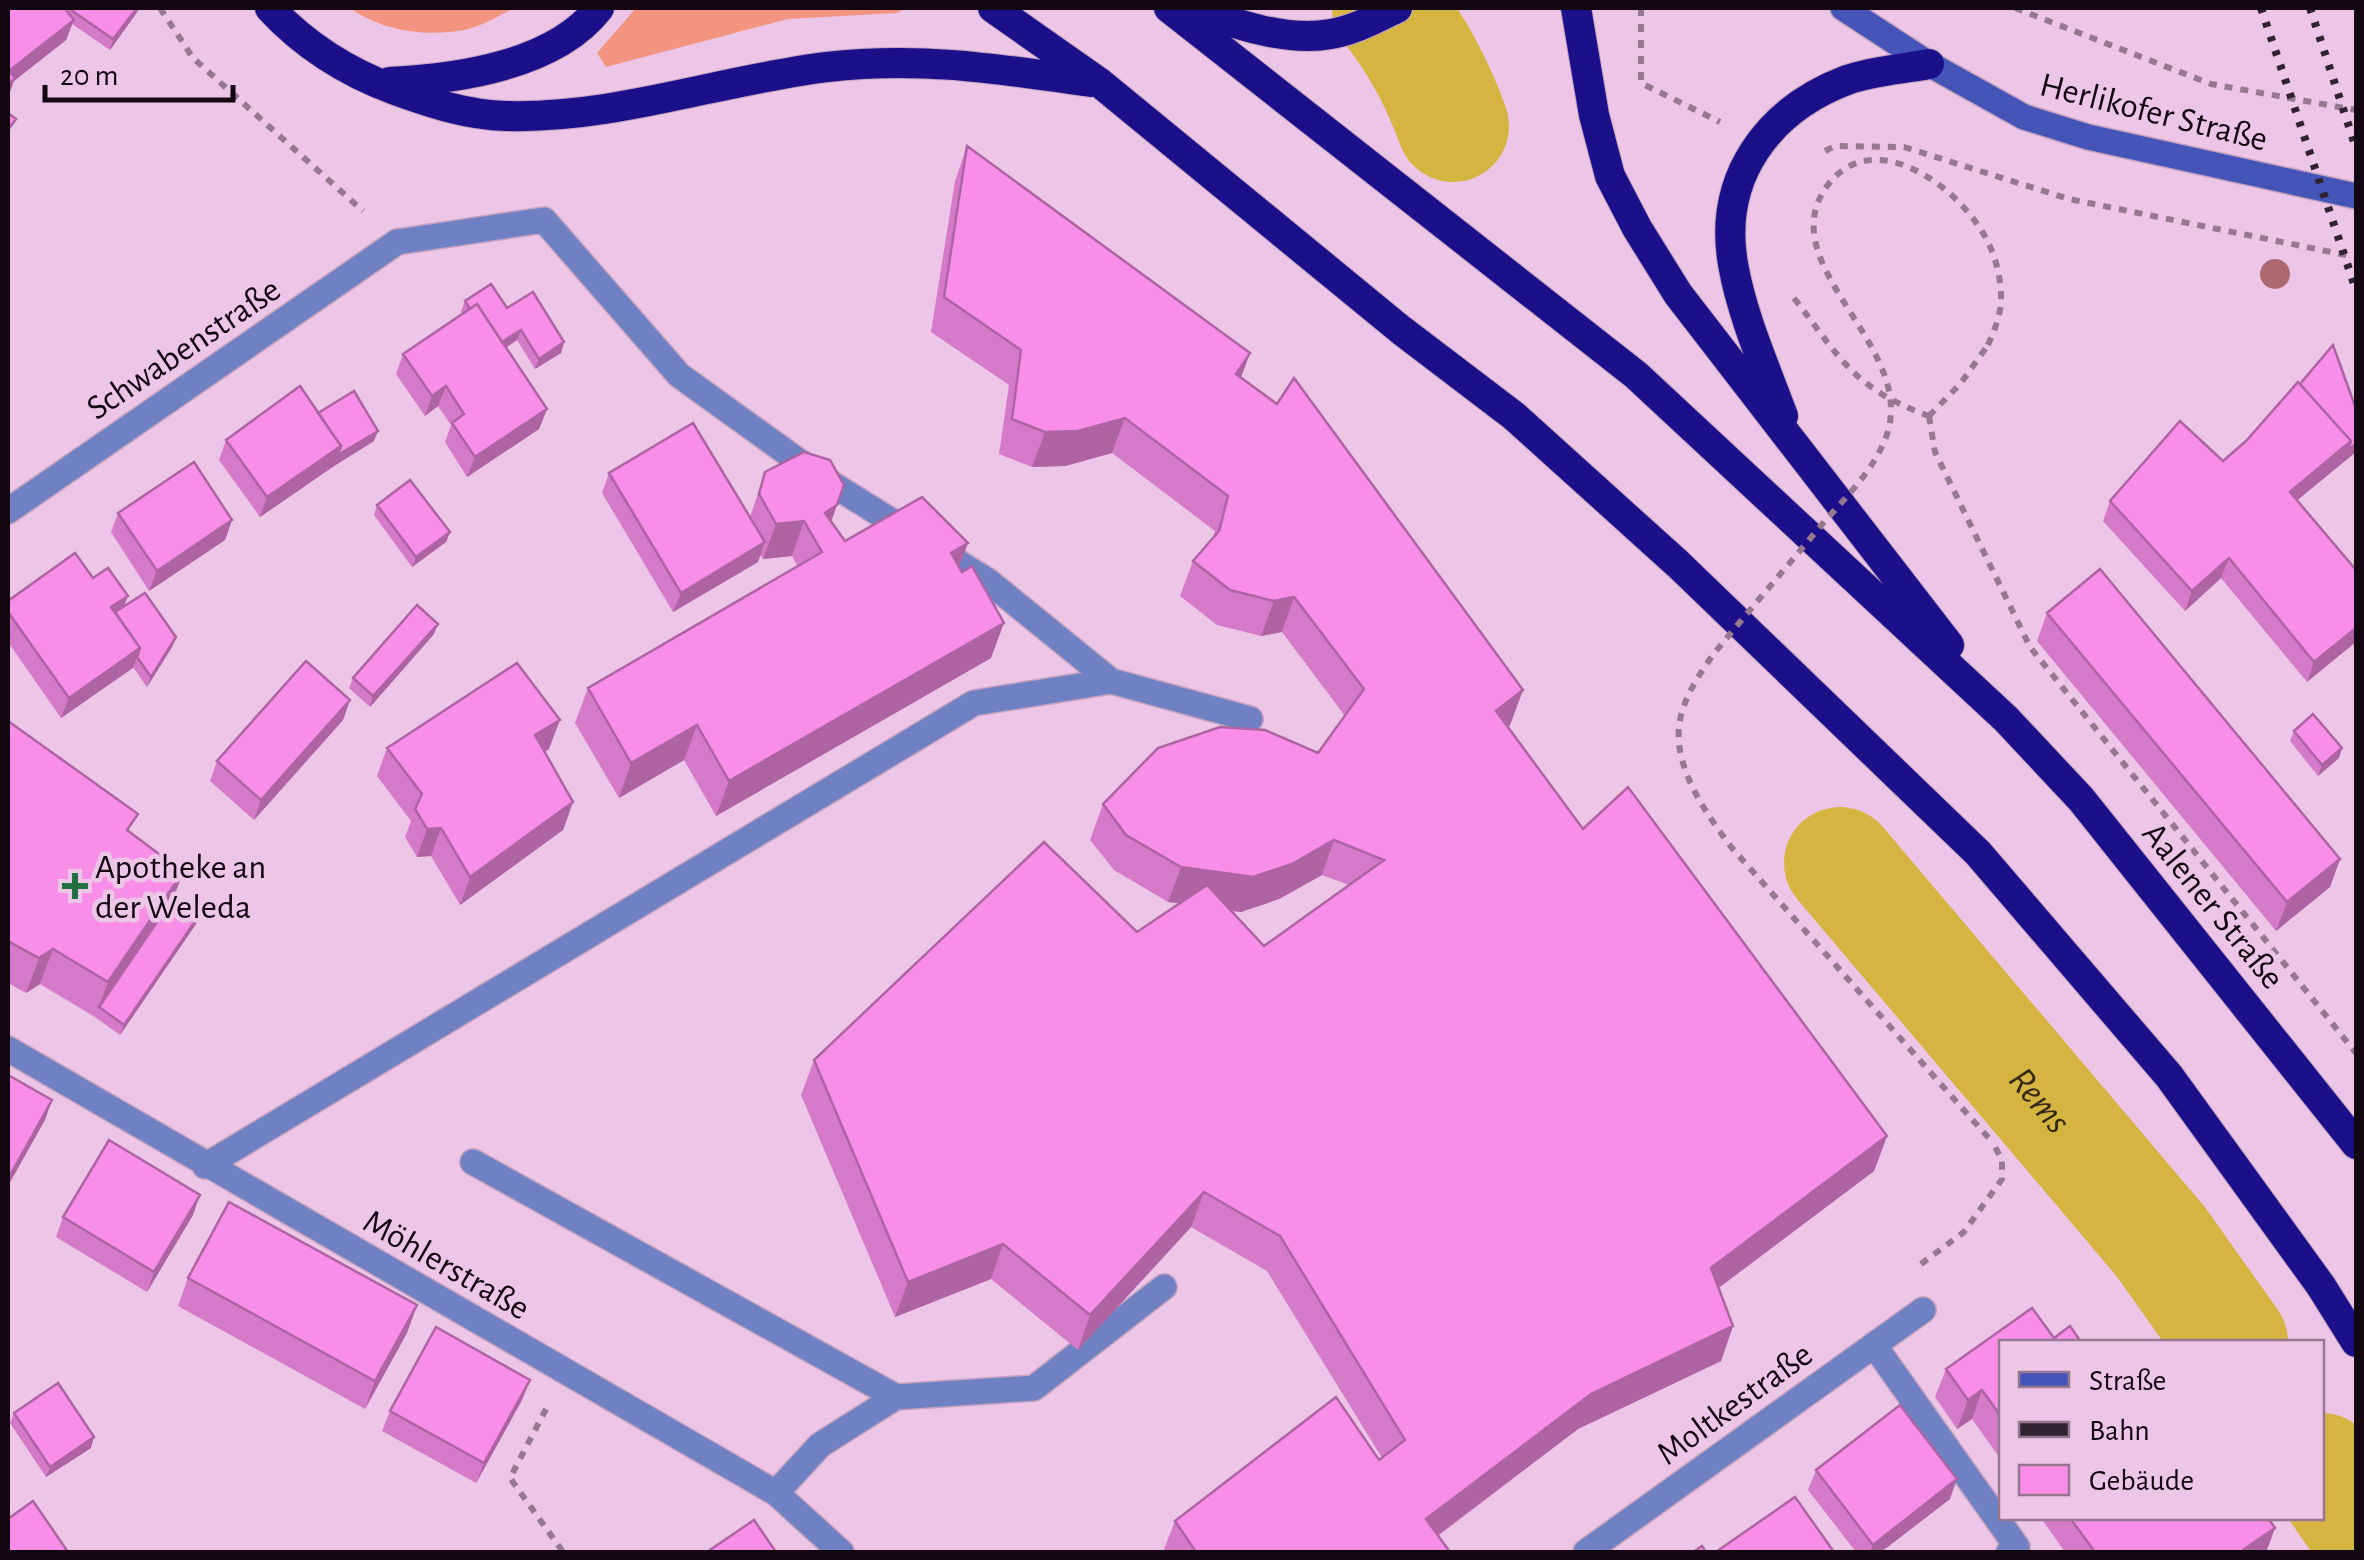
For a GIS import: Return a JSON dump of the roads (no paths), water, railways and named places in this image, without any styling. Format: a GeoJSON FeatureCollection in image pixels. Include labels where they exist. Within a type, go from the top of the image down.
{"type":"FeatureCollection","features":[{"type":"Feature","properties":{"kind":"highway"},"geometry":{"type":"LineString","coordinates":[[270,8],[292,31],[334,62],[377,83],[439,106],[502,116],[569,114],[825,68],[914,61],[967,64],[1100,84]]}},
{"type":"Feature","properties":{"kind":"highway"},"geometry":{"type":"LineString","coordinates":[[377,83],[446,80],[502,65],[561,42],[599,8]]}},
{"type":"Feature","properties":{"kind":"highway"},"geometry":{"type":"LineString","coordinates":[[993,8],[1100,84],[1514,416],[1678,564],[1978,852],[2169,1076],[2321,1286],[2356,1342]]}},
{"type":"Feature","properties":{"kind":"highway"},"geometry":{"type":"LineString","coordinates":[[1169,8],[1636,375],[2006,719]]}},
{"type":"Feature","properties":{"kind":"highway"},"geometry":{"type":"LineString","coordinates":[[1193,8],[1239,26],[1328,35],[1358,27],[1397,8]]}},
{"type":"Feature","properties":{"kind":"highway"},"geometry":{"type":"LineString","coordinates":[[1576,8],[1594,116],[1610,176],[1637,228],[1678,294],[2006,719]]}},
{"type":"Feature","properties":{"kind":"highway"},"geometry":{"type":"LineString","coordinates":[[1795,447],[1745,310],[1732,262],[1732,214],[1742,172],[1759,141],[1789,109],[1850,79],[1929,64]]}},
{"type":"Feature","properties":{"kind":"highway","name":"Aalener Straße"},"geometry":{"type":"LineString","coordinates":[[2006,719],[2081,800],[2356,1144]]}},
{"type":"Feature","properties":{"kind":"main road","name":"Herlikofer Straße"},"geometry":{"type":"LineString","coordinates":[[1843,8],[1929,64],[2024,117],[2088,136],[2356,196]]}},
{"type":"Feature","properties":{"kind":"street","name":"Schwabenstraße"},"geometry":{"type":"LineString","coordinates":[[8,511],[397,242],[544,220],[679,375],[819,476],[988,581],[1111,681]]}},
{"type":"Feature","properties":{"kind":"street"},"geometry":{"type":"LineString","coordinates":[[205,1166],[974,703],[1111,681],[1250,719]]}},
{"type":"Feature","properties":{"kind":"street","name":"Möhlerstraße"},"geometry":{"type":"LineString","coordinates":[[8,1049],[776,1493],[842,1552]]}},
{"type":"Feature","properties":{"kind":"street"},"geometry":{"type":"LineString","coordinates":[[473,1162],[896,1397]]}},
{"type":"Feature","properties":{"kind":"street"},"geometry":{"type":"LineString","coordinates":[[776,1493],[820,1445],[896,1397],[1034,1388],[1164,1288]]}},
{"type":"Feature","properties":{"kind":"street","name":"Moltkestraße"},"geometry":{"type":"LineString","coordinates":[[1586,1552],[1923,1310]]}},
{"type":"Feature","properties":{"kind":"street"},"geometry":{"type":"LineString","coordinates":[[1874,1345],[2017,1547],[2009,1552]]}},
{"type":"Feature","properties":{"kind":"waterway","name":"Rems"},"geometry":{"type":"LineString","coordinates":[[1388,8],[1425,64],[1453,126]]}},
{"type":"Feature","properties":{"kind":"waterway","name":"Rems"},"geometry":{"type":"LineString","coordinates":[[1840,863],[2161,1242],[2231,1340]]}},
{"type":"Feature","properties":{"kind":"waterway","name":"Rems"},"geometry":{"type":"LineString","coordinates":[[2324,1472],[2356,1518]]}},
{"type":"Feature","properties":{"kind":"railway"},"geometry":{"type":"LineString","coordinates":[[2261,8],[2356,290]]}},
{"type":"Feature","properties":{"kind":"railway"},"geometry":{"type":"LineString","coordinates":[[2310,8],[2356,148]]}},
{"type":"Feature","properties":{"kind":"place","name":"Apotheke an der Weleda"},"geometry":{"type":"Point","coordinates":[75,886]}}]}
